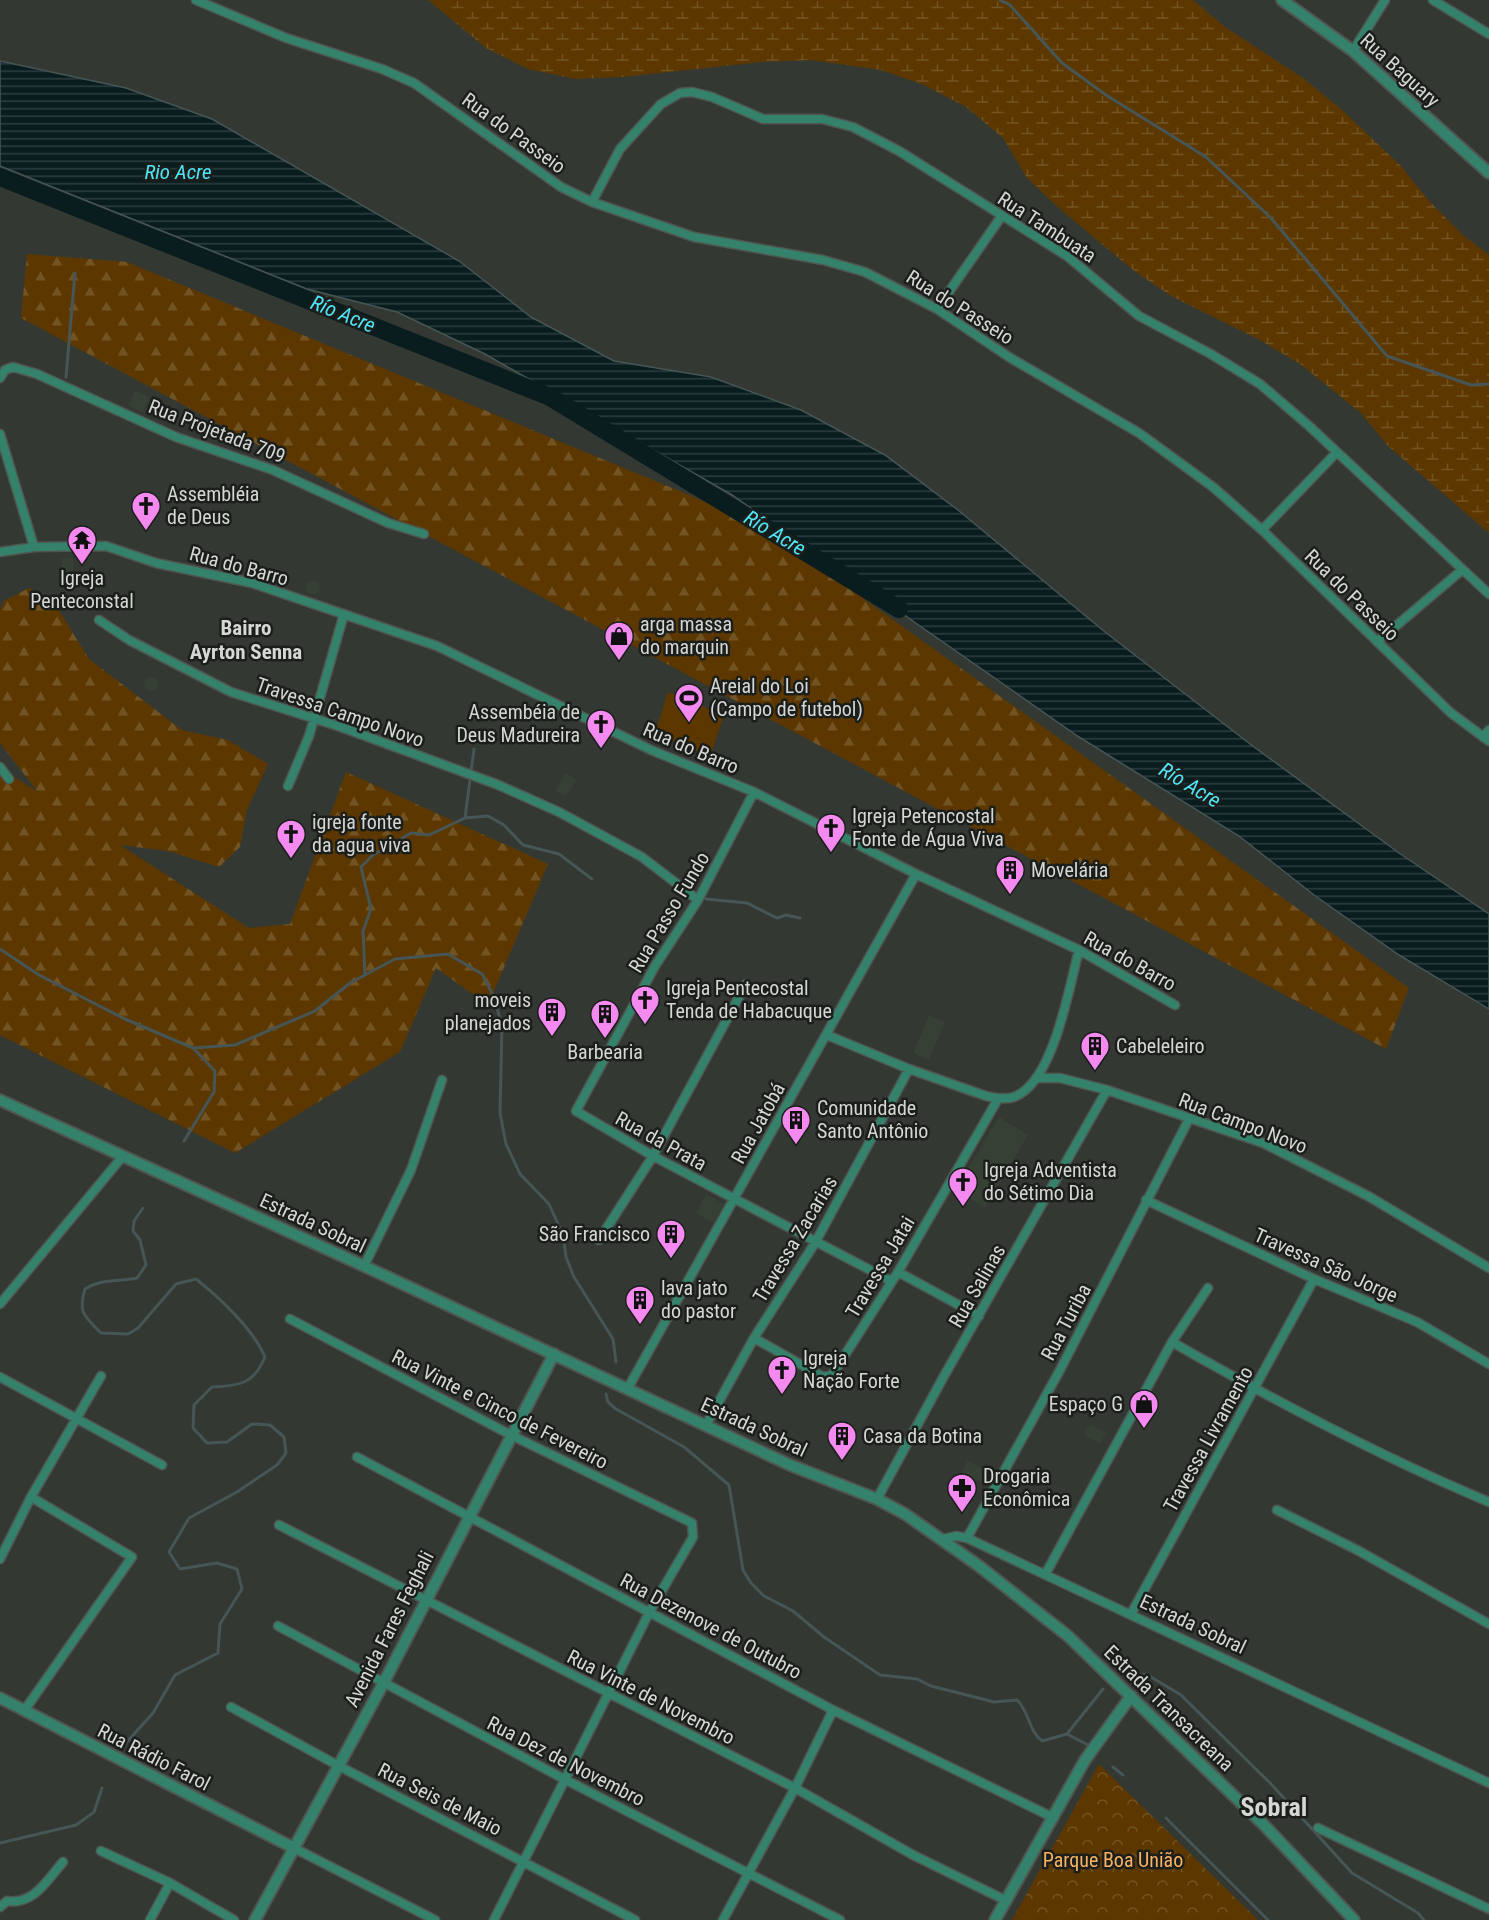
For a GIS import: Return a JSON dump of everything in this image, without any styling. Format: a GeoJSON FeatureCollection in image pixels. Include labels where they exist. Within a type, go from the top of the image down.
{"type":"FeatureCollection","features":[{"type":"Feature","properties":{"kind":"street","name":"Rua do Passeio"},"geometry":{"type":"LineString","coordinates":[[196,0],[286,38],[382,69],[414,83],[561,187],[592,202],[694,237],[823,260],[865,272],[937,309],[1009,357],[1176,458],[1262,530],[1451,713],[1487,736]]}},
{"type":"Feature","properties":{"kind":"street","name":"Rua Baguary"},"geometry":{"type":"LineString","coordinates":[[1282,0],[1353,51],[1489,173]]}},
{"type":"Feature","properties":{"kind":"street"},"geometry":{"type":"LineString","coordinates":[[1353,51],[1385,0]]}},
{"type":"Feature","properties":{"kind":"street"},"geometry":{"type":"LineString","coordinates":[[1433,0],[1489,34]]}},
{"type":"Feature","properties":{"kind":"street","name":"Rua Tambuata"},"geometry":{"type":"LineString","coordinates":[[592,202],[620,149],[669,98],[692,92],[712,97],[754,117],[773,120],[822,119],[853,126],[899,151],[1067,256],[1139,316],[1209,352],[1260,384],[1281,400],[1489,594]]}},
{"type":"Feature","properties":{"kind":"street"},"geometry":{"type":"LineString","coordinates":[[937,309],[1000,216]]}},
{"type":"Feature","properties":{"kind":"street","name":"Rua Projetada 709"},"geometry":{"type":"LineString","coordinates":[[0,378],[5,370],[13,367],[37,374],[176,437],[273,470],[388,524],[424,534]]}},
{"type":"Feature","properties":{"kind":"street"},"geometry":{"type":"LineString","coordinates":[[0,434],[34,547]]}},
{"type":"Feature","properties":{"kind":"street"},"geometry":{"type":"LineString","coordinates":[[1262,530],[1336,453]]}},
{"type":"Feature","properties":{"kind":"street","name":"Rua do Barro"},"geometry":{"type":"LineString","coordinates":[[0,552],[34,547],[106,546],[156,563],[252,583],[436,646],[651,750],[754,792],[916,874],[1078,950],[1175,1005]]}},
{"type":"Feature","properties":{"kind":"street"},"geometry":{"type":"LineString","coordinates":[[1377,642],[1462,570]]}},
{"type":"Feature","properties":{"kind":"street"},"geometry":{"type":"LineString","coordinates":[[288,786],[315,718],[344,614]]}},
{"type":"Feature","properties":{"kind":"street","name":"Travessa Campo Novo"},"geometry":{"type":"LineString","coordinates":[[99,620],[129,640],[231,692],[315,718],[496,784],[559,812],[608,836],[642,857],[698,900]]}},
{"type":"Feature","properties":{"kind":"street"},"geometry":{"type":"LineString","coordinates":[[0,767],[9,778]]}},
{"type":"Feature","properties":{"kind":"street","name":"Rua Passo Fundo"},"geometry":{"type":"LineString","coordinates":[[576,1111],[655,966],[698,900],[754,792]]}},
{"type":"Feature","properties":{"kind":"street","name":"Rua Jatobá"},"geometry":{"type":"LineString","coordinates":[[628,1388],[916,874]]}},
{"type":"Feature","properties":{"kind":"street"},"geometry":{"type":"LineString","coordinates":[[827,1035],[909,1069],[998,1099],[1014,1097],[1036,1078],[1056,1040],[1078,950]]}},
{"type":"Feature","properties":{"kind":"street"},"geometry":{"type":"LineString","coordinates":[[599,1240],[652,1156],[746,984]]}},
{"type":"Feature","properties":{"kind":"street","name":"Travessa Zacarias"},"geometry":{"type":"LineString","coordinates":[[706,1425],[754,1338],[815,1243],[909,1069]]}},
{"type":"Feature","properties":{"kind":"street","name":"Rua Campo Novo"},"geometry":{"type":"LineString","coordinates":[[1036,1078],[1059,1078],[1107,1090],[1263,1143],[1330,1174],[1489,1268]]}},
{"type":"Feature","properties":{"kind":"street"},"geometry":{"type":"LineString","coordinates":[[364,1266],[411,1170],[442,1080]]}},
{"type":"Feature","properties":{"kind":"street","name":"Rua Salinas"},"geometry":{"type":"LineString","coordinates":[[878,1499],[944,1376],[1107,1090]]}},
{"type":"Feature","properties":{"kind":"street","name":"Travessa Jatai"},"geometry":{"type":"LineString","coordinates":[[754,1338],[828,1377],[898,1272],[998,1099]]}},
{"type":"Feature","properties":{"kind":"street","name":"Estrada Sobral"},"geometry":{"type":"LineString","coordinates":[[0,1100],[364,1266],[790,1465],[878,1499],[943,1539],[956,1536],[967,1538],[1046,1573],[1489,1783]]}},
{"type":"Feature","properties":{"kind":"street","name":"Rua da Prata"},"geometry":{"type":"LineString","coordinates":[[576,1111],[652,1156],[891,1281]]}},
{"type":"Feature","properties":{"kind":"street","name":"Rua Turiba"},"geometry":{"type":"LineString","coordinates":[[967,1538],[1060,1370],[1189,1119]]}},
{"type":"Feature","properties":{"kind":"street"},"geometry":{"type":"LineString","coordinates":[[0,1304],[123,1155]]}},
{"type":"Feature","properties":{"kind":"street","name":"Travessa São Jorge"},"geometry":{"type":"LineString","coordinates":[[1146,1200],[1314,1279],[1417,1322],[1489,1364]]}},
{"type":"Feature","properties":{"kind":"street"},"geometry":{"type":"LineString","coordinates":[[898,1272],[979,1316]]}},
{"type":"Feature","properties":{"kind":"street","name":"Travessa Livramento"},"geometry":{"type":"LineString","coordinates":[[1131,1614],[1314,1279]]}},
{"type":"Feature","properties":{"kind":"street"},"geometry":{"type":"LineString","coordinates":[[1046,1573],[1172,1342],[1208,1288]]}},
{"type":"Feature","properties":{"kind":"street","name":"Rua Vinte e Cinco de Fevereiro"},"geometry":{"type":"LineString","coordinates":[[290,1319],[513,1436],[692,1523],[693,1537],[650,1611]]}},
{"type":"Feature","properties":{"kind":"street"},"geometry":{"type":"LineString","coordinates":[[1172,1342],[1253,1389],[1357,1443],[1489,1502]]}},
{"type":"Feature","properties":{"kind":"street","name":"Avenida Fares Feghali"},"geometry":{"type":"LineString","coordinates":[[255,1920],[292,1847],[383,1684],[554,1354]]}},
{"type":"Feature","properties":{"kind":"street"},"geometry":{"type":"LineString","coordinates":[[0,1559],[31,1497],[101,1376]]}},
{"type":"Feature","properties":{"kind":"street"},"geometry":{"type":"LineString","coordinates":[[0,1377],[162,1465]]}},
{"type":"Feature","properties":{"kind":"street","name":"Rua Dezenove de Outubro"},"geometry":{"type":"LineString","coordinates":[[357,1457],[467,1518],[650,1611],[833,1710],[1054,1818]]}},
{"type":"Feature","properties":{"kind":"street"},"geometry":{"type":"LineString","coordinates":[[24,1711],[132,1557],[31,1497]]}},
{"type":"Feature","properties":{"kind":"street"},"geometry":{"type":"LineString","coordinates":[[1277,1510],[1359,1551],[1489,1624]]}},
{"type":"Feature","properties":{"kind":"street","name":"Rua Vinte de Novembro"},"geometry":{"type":"LineString","coordinates":[[279,1525],[795,1788],[913,1855],[1007,1901]]}},
{"type":"Feature","properties":{"kind":"street","name":"Estrada Transacreana"},"geometry":{"type":"LineString","coordinates":[[943,1539],[1068,1636],[1264,1825],[1354,1920]]}},
{"type":"Feature","properties":{"kind":"street"},"geometry":{"type":"LineString","coordinates":[[494,1920],[522,1860],[566,1780],[650,1611]]}},
{"type":"Feature","properties":{"kind":"street","name":"Rua Dez de Novembro"},"geometry":{"type":"LineString","coordinates":[[278,1626],[566,1780],[840,1920]]}},
{"type":"Feature","properties":{"kind":"street"},"geometry":{"type":"LineString","coordinates":[[995,1920],[1085,1760],[1131,1696]]}},
{"type":"Feature","properties":{"kind":"street","name":"Rua Rádio Farol"},"geometry":{"type":"LineString","coordinates":[[0,1698],[292,1847]]}},
{"type":"Feature","properties":{"kind":"street","name":"Rua Seis de Maio"},"geometry":{"type":"LineString","coordinates":[[231,1707],[337,1766],[635,1920]]}},
{"type":"Feature","properties":{"kind":"street"},"geometry":{"type":"LineString","coordinates":[[723,1920],[795,1788],[833,1710]]}},
{"type":"Feature","properties":{"kind":"street"},"geometry":{"type":"LineString","coordinates":[[1318,1828],[1489,1909]]}},
{"type":"Feature","properties":{"kind":"street"},"geometry":{"type":"LineString","coordinates":[[292,1847],[435,1920]]}},
{"type":"Feature","properties":{"kind":"street"},"geometry":{"type":"LineString","coordinates":[[101,1851],[170,1883],[234,1920]]}},
{"type":"Feature","properties":{"kind":"street"},"geometry":{"type":"LineString","coordinates":[[0,1907],[7,1901],[20,1903],[36,1893],[63,1862]]}},
{"type":"Feature","properties":{"kind":"street"},"geometry":{"type":"LineString","coordinates":[[150,1920],[170,1883]]}},
{"type":"Feature","properties":{"kind":"shaded area"},"geometry":{"type":"Polygon","coordinates":[[[135,390],[149,397],[143,412],[128,406],[135,390]]]}},
{"type":"Feature","properties":{"kind":"shaded area"},"geometry":{"type":"Polygon","coordinates":[[[62,558],[73,558],[74,577],[62,577],[62,558]]]}},
{"type":"Feature","properties":{"kind":"shaded area"},"geometry":{"type":"Polygon","coordinates":[[[313,580],[318,582],[320,587],[318,592],[313,594],[308,592],[306,587],[308,582],[313,580]]]}},
{"type":"Feature","properties":{"kind":"shaded area"},"geometry":{"type":"Polygon","coordinates":[[[151,677],[156,679],[158,684],[156,689],[151,691],[146,689],[144,684],[146,679],[151,677]]]}},
{"type":"Feature","properties":{"kind":"shaded area"},"geometry":{"type":"Polygon","coordinates":[[[566,773],[577,780],[566,796],[555,791],[566,773]]]}},
{"type":"Feature","properties":{"kind":"shaded area"},"geometry":{"type":"Polygon","coordinates":[[[929,1015],[945,1022],[929,1060],[913,1053],[929,1015]]]}},
{"type":"Feature","properties":{"kind":"shaded area"},"geometry":{"type":"Polygon","coordinates":[[[999,1117],[1028,1135],[985,1208],[955,1190],[999,1117]]]}},
{"type":"Feature","properties":{"kind":"shaded area"},"geometry":{"type":"Polygon","coordinates":[[[706,1194],[724,1204],[714,1223],[696,1213],[706,1194]]]}},
{"type":"Feature","properties":{"kind":"shaded area"},"geometry":{"type":"Polygon","coordinates":[[[1090,1424],[1106,1433],[1100,1444],[1084,1435],[1090,1424]]]}},
{"type":"Feature","properties":{"kind":"shaded area"},"geometry":{"type":"Polygon","coordinates":[[[967,1461],[992,1473],[986,1484],[962,1473],[967,1461]]]}},
{"type":"Feature","properties":{"kind":"green space"},"geometry":{"type":"Polygon","coordinates":[[[428,0],[1193,0],[1225,27],[1303,78],[1341,109],[1401,166],[1430,202],[1463,235],[1489,255],[1489,533],[1388,446],[1361,413],[1300,364],[1258,339],[1171,296],[1133,270],[1061,210],[1027,178],[1003,138],[966,107],[924,85],[881,70],[811,60],[762,62],[622,77],[575,79],[528,69],[486,48],[428,0]]]}},
{"type":"Feature","properties":{"kind":"green space"},"geometry":{"type":"Polygon","coordinates":[[[27,254],[127,262],[759,524],[1409,988],[1386,1049],[21,318],[27,254]]]}},
{"type":"Feature","properties":{"kind":"green space"},"geometry":{"type":"Polygon","coordinates":[[[29,588],[57,607],[89,659],[182,730],[228,740],[268,764],[247,810],[240,847],[219,867],[168,851],[120,845],[249,928],[290,924],[346,772],[548,864],[488,1005],[436,968],[400,1052],[235,1153],[0,1035],[0,768],[38,792],[0,743],[0,610],[4,601],[29,588]]]}},
{"type":"Feature","properties":{"kind":"green space","name":"Areial do Loi (Campo de futebol)"},"geometry":{"type":"Polygon","coordinates":[[[668,692],[724,715],[710,757],[655,733],[668,692]]]}},
{"type":"Feature","properties":{"kind":"green space","name":"Parque Boa União"},"geometry":{"type":"Polygon","coordinates":[[[1099,1764],[1258,1920],[1012,1920],[1099,1764]]]}},
{"type":"Feature","properties":{"kind":"water","name":"Rio Acre"},"geometry":{"type":"Polygon","coordinates":[[[0,61],[126,88],[212,119],[459,261],[531,317],[614,361],[711,377],[801,410],[885,455],[958,510],[1105,632],[1250,744],[1399,853],[1489,914],[1489,1009],[1399,955],[1314,895],[1239,836],[1079,737],[732,495],[485,354],[397,312],[307,289],[0,166],[0,61]]]}},
{"type":"Feature","properties":{"kind":"waterway"},"geometry":{"type":"LineString","coordinates":[[1000,0],[1010,5],[1062,63],[1106,95],[1206,157],[1271,218],[1387,356],[1471,385],[1489,384]]}},
{"type":"Feature","properties":{"kind":"waterway","name":"Río Acre"},"geometry":{"type":"LineString","coordinates":[[0,177],[550,397],[899,609]]}},
{"type":"Feature","properties":{"kind":"waterway"},"geometry":{"type":"LineString","coordinates":[[66,377],[75,273]]}},
{"type":"Feature","properties":{"kind":"waterway"},"geometry":{"type":"LineString","coordinates":[[465,818],[474,749]]}},
{"type":"Feature","properties":{"kind":"waterway"},"geometry":{"type":"LineString","coordinates":[[365,975],[363,931],[371,909],[361,867],[373,855],[411,833],[429,835],[465,818],[488,816],[504,825],[523,845],[559,854],[592,879]]}},
{"type":"Feature","properties":{"kind":"waterway"},"geometry":{"type":"LineString","coordinates":[[706,899],[747,903],[777,918],[786,915],[800,918]]}},
{"type":"Feature","properties":{"kind":"waterway"},"geometry":{"type":"LineString","coordinates":[[0,949],[39,975],[125,1019],[193,1048],[235,1045],[315,1011],[350,983],[395,959],[448,954],[482,974],[493,995],[502,1025],[500,1113],[506,1144],[520,1174],[549,1204],[563,1235],[566,1257],[574,1277],[613,1339],[616,1362]]}},
{"type":"Feature","properties":{"kind":"waterway"},"geometry":{"type":"LineString","coordinates":[[184,1141],[214,1092],[215,1071],[194,1049]]}},
{"type":"Feature","properties":{"kind":"waterway"},"geometry":{"type":"LineString","coordinates":[[125,1744],[153,1713],[175,1675],[218,1653],[220,1624],[242,1589],[237,1569],[217,1563],[180,1569],[169,1552],[189,1518],[237,1492],[277,1465],[286,1453],[284,1437],[270,1425],[252,1424],[227,1442],[207,1443],[193,1428],[194,1405],[212,1387],[245,1382],[256,1373],[265,1357],[260,1346],[244,1325],[196,1279],[176,1284],[138,1328],[128,1334],[101,1333],[84,1314],[82,1304],[85,1289],[104,1282],[137,1278],[146,1265],[140,1240],[133,1231],[134,1221],[143,1208]]}},
{"type":"Feature","properties":{"kind":"waterway"},"geometry":{"type":"LineString","coordinates":[[606,1394],[608,1402],[616,1409],[684,1447],[729,1485],[743,1570],[751,1583],[764,1596],[793,1611],[824,1637],[880,1675],[917,1679],[931,1686],[994,1702],[1017,1700],[1034,1732],[1042,1741],[1067,1734],[1103,1689]]}},
{"type":"Feature","properties":{"kind":"waterway"},"geometry":{"type":"LineString","coordinates":[[1133,1677],[1146,1674],[1181,1695],[1272,1785],[1352,1873],[1418,1913],[1424,1920]]}},
{"type":"Feature","properties":{"kind":"waterway"},"geometry":{"type":"LineString","coordinates":[[1067,1734],[1088,1745]]}},
{"type":"Feature","properties":{"kind":"waterway"},"geometry":{"type":"LineString","coordinates":[[1113,1767],[1123,1775]]}},
{"type":"Feature","properties":{"kind":"waterway"},"geometry":{"type":"LineString","coordinates":[[0,1843],[76,1825],[94,1812],[102,1788]]}},
{"type":"Feature","properties":{"kind":"waterway"},"geometry":{"type":"LineString","coordinates":[[1166,1818],[1268,1920]]}},
{"type":"Feature","properties":{"kind":"place","name":"Assembléia de Deus"},"geometry":{"type":"Point","coordinates":[146,532]}},
{"type":"Feature","properties":{"kind":"place","name":"Igreja Penteconstal"},"geometry":{"type":"Point","coordinates":[82,566]}},
{"type":"Feature","properties":{"kind":"place","name":"arga massa do marquin"},"geometry":{"type":"Point","coordinates":[619,662]}},
{"type":"Feature","properties":{"kind":"place","name":"Areial do Loi (Campo de futebol)"},"geometry":{"type":"Point","coordinates":[689,724]}},
{"type":"Feature","properties":{"kind":"place","name":"Assembéia de Deus Madureira"},"geometry":{"type":"Point","coordinates":[601,750]}},
{"type":"Feature","properties":{"kind":"place","name":"Igreja Petencostal Fonte de Água Viva"},"geometry":{"type":"Point","coordinates":[831,854]}},
{"type":"Feature","properties":{"kind":"place","name":"igreja fonte da agua viva"},"geometry":{"type":"Point","coordinates":[291,860]}},
{"type":"Feature","properties":{"kind":"place","name":"Movelária"},"geometry":{"type":"Point","coordinates":[1010,896]}},
{"type":"Feature","properties":{"kind":"place","name":"Igreja Pentecostal Tenda de Habacuque"},"geometry":{"type":"Point","coordinates":[645,1026]}},
{"type":"Feature","properties":{"kind":"place","name":"moveis planejados"},"geometry":{"type":"Point","coordinates":[552,1038]}},
{"type":"Feature","properties":{"kind":"place","name":"Barbearia"},"geometry":{"type":"Point","coordinates":[605,1040]}},
{"type":"Feature","properties":{"kind":"place","name":"Cabeleleiro"},"geometry":{"type":"Point","coordinates":[1095,1072]}},
{"type":"Feature","properties":{"kind":"place","name":"Comunidade Santo Antônio"},"geometry":{"type":"Point","coordinates":[796,1146]}},
{"type":"Feature","properties":{"kind":"place","name":"Igreja Adventista do Sétimo Dia"},"geometry":{"type":"Point","coordinates":[963,1208]}},
{"type":"Feature","properties":{"kind":"place","name":"São Francisco"},"geometry":{"type":"Point","coordinates":[671,1260]}},
{"type":"Feature","properties":{"kind":"place","name":"lava jato do pastor"},"geometry":{"type":"Point","coordinates":[640,1326]}},
{"type":"Feature","properties":{"kind":"place","name":"Igreja Nação Forte"},"geometry":{"type":"Point","coordinates":[782,1396]}},
{"type":"Feature","properties":{"kind":"place","name":"Espaço G"},"geometry":{"type":"Point","coordinates":[1144,1430]}},
{"type":"Feature","properties":{"kind":"place","name":"Casa da Botina"},"geometry":{"type":"Point","coordinates":[842,1462]}},
{"type":"Feature","properties":{"kind":"place","name":"Drogaria Econômica"},"geometry":{"type":"Point","coordinates":[962,1514]}},
{"type":"Feature","properties":{"kind":"district","name":"Bairro Ayrton Senna"},"geometry":{"type":"Point","coordinates":[246,640]}},
{"type":"Feature","properties":{"kind":"district","name":"Sobral"},"geometry":{"type":"Point","coordinates":[1274,1807]}}]}
